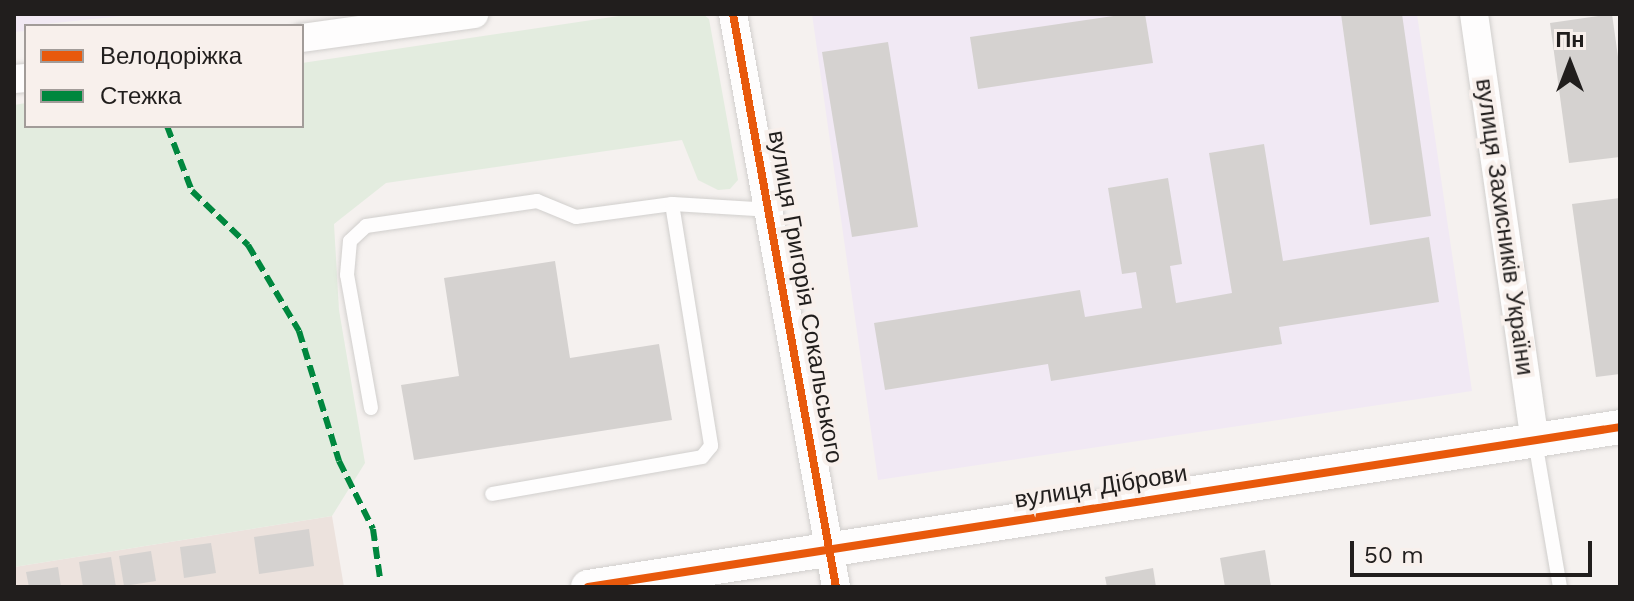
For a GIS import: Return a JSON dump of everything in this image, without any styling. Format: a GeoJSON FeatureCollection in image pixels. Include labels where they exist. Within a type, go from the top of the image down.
{"type":"FeatureCollection","features":[{"type":"Feature","properties":{"kind":"street"},"geometry":{"type":"LineString","coordinates":[[304,38],[474,14]]}},
{"type":"Feature","properties":{"kind":"street","name":"вулиця Григорія Сокальського"},"geometry":{"type":"LineString","coordinates":[[733,14],[836,587]]}},
{"type":"Feature","properties":{"kind":"street","name":"вулиця Захисників України"},"geometry":{"type":"LineString","coordinates":[[1474,14],[1535,440]]}},
{"type":"Feature","properties":{"kind":"street","name":"вулиця Діброви"},"geometry":{"type":"LineString","coordinates":[[588,587],[1620,427]]}},
{"type":"Feature","properties":{"kind":"lane"},"geometry":{"type":"LineString","coordinates":[[371,408],[347,275],[350,241],[366,226],[537,201],[576,217],[672,204],[769,210]]}},
{"type":"Feature","properties":{"kind":"lane"},"geometry":{"type":"LineString","coordinates":[[492,494],[702,457],[711,446],[672,204]]}},
{"type":"Feature","properties":{"kind":"lane"},"geometry":{"type":"LineString","coordinates":[[1535,440],[1560,587]]}},
{"type":"Feature","properties":{"kind":"shaded area"},"geometry":{"type":"Polygon","coordinates":[[[14,14],[141,14],[24,24],[24,31],[14,32],[14,14]]]}},
{"type":"Feature","properties":{"kind":"shaded area"},"geometry":{"type":"Polygon","coordinates":[[[632,14],[703,14],[709,19],[738,180],[730,189],[718,190],[698,180],[682,140],[386,183],[334,224],[339,310],[365,463],[332,516],[14,567],[14,105],[24,103],[24,128],[304,128],[304,63],[632,14]]]}},
{"type":"Feature","properties":{"kind":"shaded area"},"geometry":{"type":"Polygon","coordinates":[[[812,14],[1417,14],[1472,391],[878,480],[812,14]]]}},
{"type":"Feature","properties":{"kind":"shaded area"},"geometry":{"type":"Polygon","coordinates":[[[332,516],[344,587],[14,587],[14,567],[332,516]]]}},
{"type":"Feature","properties":{"kind":"building"},"geometry":{"type":"Polygon","coordinates":[[[1145,14],[1153,63],[978,89],[970,37],[1145,14]]]}},
{"type":"Feature","properties":{"kind":"building"},"geometry":{"type":"Polygon","coordinates":[[[1341,14],[1402,14],[1431,216],[1370,225],[1341,14]]]}},
{"type":"Feature","properties":{"kind":"building"},"geometry":{"type":"Polygon","coordinates":[[[1612,14],[1620,71],[1620,157],[1569,163],[1550,23],[1612,14]]]}},
{"type":"Feature","properties":{"kind":"building"},"geometry":{"type":"Polygon","coordinates":[[[888,42],[918,227],[852,237],[822,52],[888,42]]]}},
{"type":"Feature","properties":{"kind":"building"},"geometry":{"type":"Polygon","coordinates":[[[1264,144],[1283,261],[1429,237],[1439,302],[1279,327],[1282,344],[1051,381],[1048,364],[885,390],[874,323],[1080,290],[1085,317],[1142,308],[1136,272],[1122,274],[1108,188],[1168,178],[1182,264],[1170,266],[1176,303],[1232,293],[1209,153],[1264,144]]]}},
{"type":"Feature","properties":{"kind":"building"},"geometry":{"type":"Polygon","coordinates":[[[1620,198],[1620,374],[1596,377],[1572,204],[1620,198]]]}},
{"type":"Feature","properties":{"kind":"building"},"geometry":{"type":"Polygon","coordinates":[[[555,261],[570,358],[659,344],[672,420],[414,460],[401,385],[459,376],[444,278],[555,261]]]}},
{"type":"Feature","properties":{"kind":"building"},"geometry":{"type":"Polygon","coordinates":[[[309,529],[314,566],[259,574],[254,537],[309,529]]]}},
{"type":"Feature","properties":{"kind":"building"},"geometry":{"type":"Polygon","coordinates":[[[211,543],[216,573],[184,578],[180,547],[211,543]]]}},
{"type":"Feature","properties":{"kind":"building"},"geometry":{"type":"Polygon","coordinates":[[[1265,550],[1271,587],[1225,587],[1220,558],[1265,550]]]}},
{"type":"Feature","properties":{"kind":"building"},"geometry":{"type":"Polygon","coordinates":[[[151,551],[156,581],[124,586],[119,556],[151,551]]]}},
{"type":"Feature","properties":{"kind":"building"},"geometry":{"type":"Polygon","coordinates":[[[111,557],[116,587],[83,587],[79,562],[111,557]]]}},
{"type":"Feature","properties":{"kind":"building"},"geometry":{"type":"Polygon","coordinates":[[[58,567],[61,587],[29,587],[26,572],[58,567]]]}},
{"type":"Feature","properties":{"kind":"building"},"geometry":{"type":"Polygon","coordinates":[[[1153,568],[1156,587],[1107,587],[1105,577],[1153,568]]]}},
{"type":"Feature","properties":{"kind":"marked path"},"geometry":{"type":"LineString","coordinates":[[168,128],[192,191],[248,245],[299,331],[339,461],[373,529],[380,578]]}},
{"type":"Feature","properties":{"kind":"cycle path"},"geometry":{"type":"LineString","coordinates":[[733,14],[836,587]]}},
{"type":"Feature","properties":{"kind":"cycle path"},"geometry":{"type":"LineString","coordinates":[[588,587],[1620,427]]}}]}
